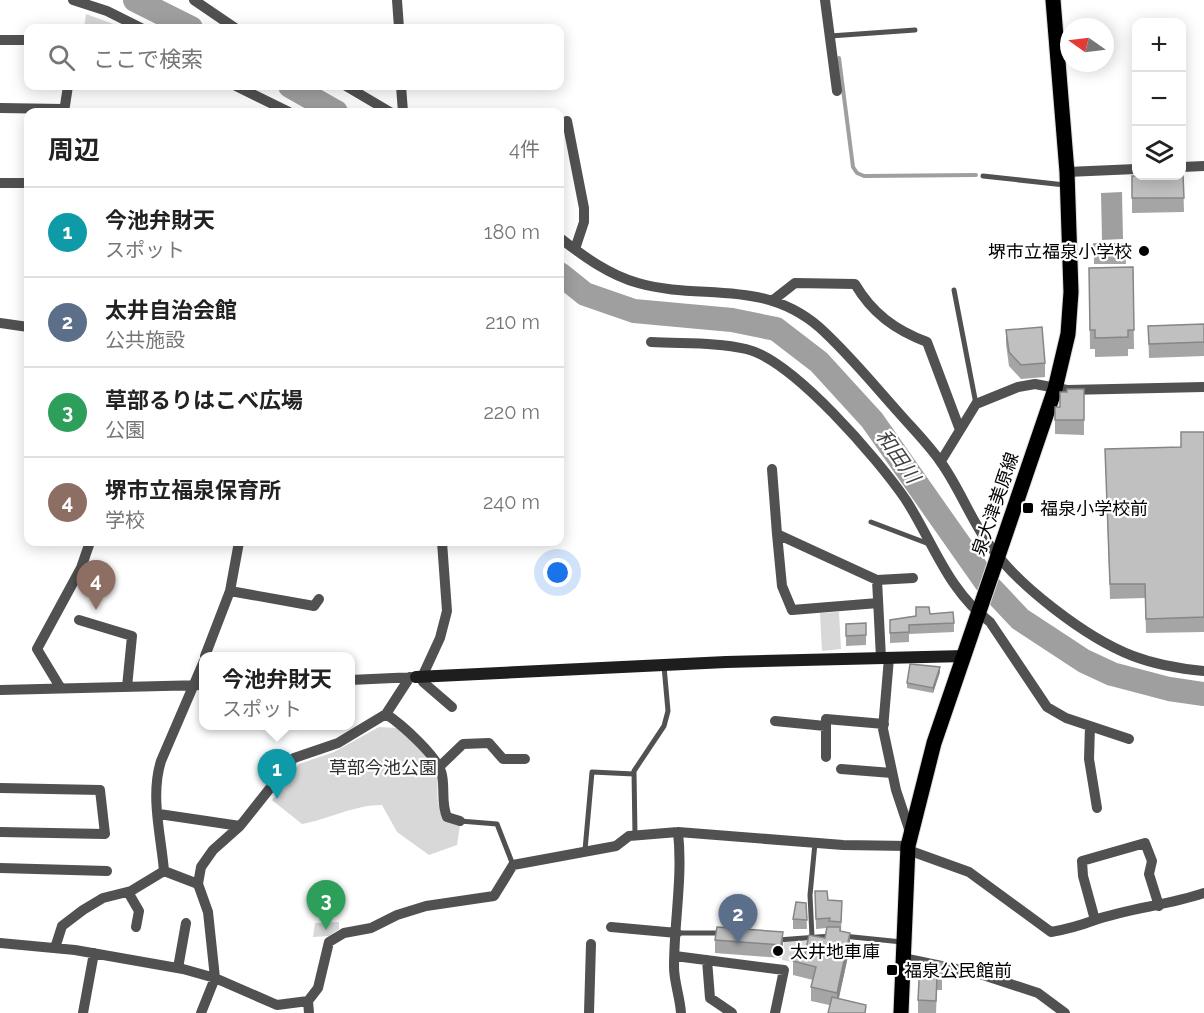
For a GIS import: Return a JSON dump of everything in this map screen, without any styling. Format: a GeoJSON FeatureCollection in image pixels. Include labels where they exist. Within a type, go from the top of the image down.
{"type":"FeatureCollection","features":[{"type":"Feature","properties":{"kind":"main road","name":"泉大津美原線"},"geometry":{"type":"LineString","coordinates":[[901,1013],[909,844],[934,744],[1055,389],[1068,334],[1071,292],[1067,179],[1053,0]]}},
{"type":"Feature","properties":{"kind":"street"},"geometry":{"type":"LineString","coordinates":[[73,0],[107,11],[133,24]]}},
{"type":"Feature","properties":{"kind":"street"},"geometry":{"type":"LineString","coordinates":[[194,0],[229,24]]}},
{"type":"Feature","properties":{"kind":"street"},"geometry":{"type":"LineString","coordinates":[[397,0],[399,24]]}},
{"type":"Feature","properties":{"kind":"street"},"geometry":{"type":"LineString","coordinates":[[825,0],[837,91]]}},
{"type":"Feature","properties":{"kind":"street"},"geometry":{"type":"LineString","coordinates":[[0,40],[24,40]]}},
{"type":"Feature","properties":{"kind":"street"},"geometry":{"type":"LineString","coordinates":[[64,108],[67,90]]}},
{"type":"Feature","properties":{"kind":"street"},"geometry":{"type":"LineString","coordinates":[[245,90],[281,108]]}},
{"type":"Feature","properties":{"kind":"street"},"geometry":{"type":"LineString","coordinates":[[353,90],[383,108]]}},
{"type":"Feature","properties":{"kind":"street"},"geometry":{"type":"LineString","coordinates":[[401,90],[403,108]]}},
{"type":"Feature","properties":{"kind":"street"},"geometry":{"type":"LineString","coordinates":[[0,108],[24,109]]}},
{"type":"Feature","properties":{"kind":"street"},"geometry":{"type":"LineString","coordinates":[[567,121],[584,208],[584,222],[574,249]]}},
{"type":"Feature","properties":{"kind":"street"},"geometry":{"type":"LineString","coordinates":[[1186,167],[1204,166]]}},
{"type":"Feature","properties":{"kind":"street"},"geometry":{"type":"LineString","coordinates":[[1067,179],[1132,170]]}},
{"type":"Feature","properties":{"kind":"street"},"geometry":{"type":"LineString","coordinates":[[0,183],[24,183]]}},
{"type":"Feature","properties":{"kind":"street"},"geometry":{"type":"LineString","coordinates":[[564,241],[617,276],[640,284],[681,290],[753,294],[788,307],[817,326],[855,362],[941,461],[996,562],[1039,598],[1102,639],[1133,656],[1204,671]]}},
{"type":"Feature","properties":{"kind":"street"},"geometry":{"type":"LineString","coordinates":[[772,301],[795,283],[855,284],[867,304],[890,323],[903,333],[927,342],[960,430]]}},
{"type":"Feature","properties":{"kind":"street"},"geometry":{"type":"LineString","coordinates":[[0,323],[24,326]]}},
{"type":"Feature","properties":{"kind":"street"},"geometry":{"type":"LineString","coordinates":[[651,342],[746,349],[767,357],[791,372],[878,465],[906,500],[947,576],[981,610],[1047,707],[1066,718],[1129,739]]}},
{"type":"Feature","properties":{"kind":"street"},"geometry":{"type":"LineString","coordinates":[[941,461],[976,404],[1018,387],[1035,384],[1055,389],[1204,387]]}},
{"type":"Feature","properties":{"kind":"street"},"geometry":{"type":"LineString","coordinates":[[772,469],[782,586],[792,610],[878,603]]}},
{"type":"Feature","properties":{"kind":"street"},"geometry":{"type":"LineString","coordinates":[[777,534],[877,580],[914,578]]}},
{"type":"Feature","properties":{"kind":"street"},"geometry":{"type":"LineString","coordinates":[[60,687],[37,649],[81,568],[89,546]]}},
{"type":"Feature","properties":{"kind":"street"},"geometry":{"type":"LineString","coordinates":[[207,652],[230,591],[238,546]]}},
{"type":"Feature","properties":{"kind":"street"},"geometry":{"type":"LineString","coordinates":[[201,1013],[215,978],[208,912],[198,884],[201,867],[213,850],[240,826],[294,758],[338,743],[386,714],[416,677],[440,638],[447,611],[442,546]]}},
{"type":"Feature","properties":{"kind":"street"},"geometry":{"type":"LineString","coordinates":[[877,580],[885,658],[884,724],[892,773],[909,844]]}},
{"type":"Feature","properties":{"kind":"street"},"geometry":{"type":"LineString","coordinates":[[230,591],[314,606],[319,599]]}},
{"type":"Feature","properties":{"kind":"street"},"geometry":{"type":"LineString","coordinates":[[79,620],[132,636],[127,687]]}},
{"type":"Feature","properties":{"kind":"street"},"geometry":{"type":"LineString","coordinates":[[355,680],[664,665],[965,656]]}},
{"type":"Feature","properties":{"kind":"street"},"geometry":{"type":"LineString","coordinates":[[416,677],[452,707]]}},
{"type":"Feature","properties":{"kind":"street"},"geometry":{"type":"LineString","coordinates":[[0,690],[199,685]]}},
{"type":"Feature","properties":{"kind":"street"},"geometry":{"type":"LineString","coordinates":[[164,871],[159,814],[155,799],[156,778],[199,687]]}},
{"type":"Feature","properties":{"kind":"street"},"geometry":{"type":"LineString","coordinates":[[386,714],[399,723],[440,768],[443,808],[447,817],[460,821]]}},
{"type":"Feature","properties":{"kind":"street"},"geometry":{"type":"LineString","coordinates":[[826,757],[826,718],[884,724]]}},
{"type":"Feature","properties":{"kind":"street"},"geometry":{"type":"LineString","coordinates":[[775,721],[825,726]]}},
{"type":"Feature","properties":{"kind":"street"},"geometry":{"type":"LineString","coordinates":[[1090,726],[1089,759],[1097,808]]}},
{"type":"Feature","properties":{"kind":"street"},"geometry":{"type":"LineString","coordinates":[[440,768],[463,744],[489,743],[503,759],[525,759]]}},
{"type":"Feature","properties":{"kind":"street"},"geometry":{"type":"LineString","coordinates":[[841,769],[892,773]]}},
{"type":"Feature","properties":{"kind":"street"},"geometry":{"type":"LineString","coordinates":[[0,788],[100,790],[105,834],[0,832]]}},
{"type":"Feature","properties":{"kind":"street"},"geometry":{"type":"LineString","coordinates":[[159,814],[240,826]]}},
{"type":"Feature","properties":{"kind":"street"},"geometry":{"type":"LineString","coordinates":[[678,832],[680,857],[674,969],[680,993],[681,1013]]}},
{"type":"Feature","properties":{"kind":"street"},"geometry":{"type":"LineString","coordinates":[[309,1013],[308,1001],[318,988],[329,942],[344,933],[371,928],[397,915],[426,906],[494,896],[513,865],[616,846],[634,835],[678,832],[815,843],[909,844],[969,873],[1051,932],[1082,927],[1095,920],[1160,906],[1204,893]]}},
{"type":"Feature","properties":{"kind":"street"},"geometry":{"type":"LineString","coordinates":[[1095,920],[1083,876],[1082,861],[1145,843],[1152,861],[1149,874],[1160,906]]}},
{"type":"Feature","properties":{"kind":"street"},"geometry":{"type":"LineString","coordinates":[[0,868],[107,871]]}},
{"type":"Feature","properties":{"kind":"street"},"geometry":{"type":"LineString","coordinates":[[164,871],[198,884]]}},
{"type":"Feature","properties":{"kind":"street"},"geometry":{"type":"LineString","coordinates":[[55,948],[62,926],[103,898],[128,892],[164,871]]}},
{"type":"Feature","properties":{"kind":"street"},"geometry":{"type":"LineString","coordinates":[[128,892],[139,911],[136,927]]}},
{"type":"Feature","properties":{"kind":"street"},"geometry":{"type":"LineString","coordinates":[[178,968],[186,923]]}},
{"type":"Feature","properties":{"kind":"street"},"geometry":{"type":"LineString","coordinates":[[611,927],[677,933]]}},
{"type":"Feature","properties":{"kind":"street"},"geometry":{"type":"LineString","coordinates":[[0,943],[94,953],[178,968],[215,978],[277,1005],[308,1001]]}},
{"type":"Feature","properties":{"kind":"street"},"geometry":{"type":"LineString","coordinates":[[589,1013],[591,944]]}},
{"type":"Feature","properties":{"kind":"street"},"geometry":{"type":"LineString","coordinates":[[904,950],[1038,993],[1065,1013]]}},
{"type":"Feature","properties":{"kind":"street"},"geometry":{"type":"LineString","coordinates":[[83,1013],[94,953]]}},
{"type":"Feature","properties":{"kind":"street"},"geometry":{"type":"LineString","coordinates":[[675,956],[784,970],[775,1013]]}},
{"type":"Feature","properties":{"kind":"street"},"geometry":{"type":"LineString","coordinates":[[707,960],[710,998],[732,1013]]}},
{"type":"Feature","properties":{"kind":"lane"},"geometry":{"type":"LineString","coordinates":[[830,36],[915,30]]}},
{"type":"Feature","properties":{"kind":"lane"},"geometry":{"type":"LineString","coordinates":[[983,176],[1067,179]]}},
{"type":"Feature","properties":{"kind":"lane"},"geometry":{"type":"LineString","coordinates":[[954,290],[976,404]]}},
{"type":"Feature","properties":{"kind":"lane"},"geometry":{"type":"LineString","coordinates":[[871,522],[930,545]]}},
{"type":"Feature","properties":{"kind":"lane"},"geometry":{"type":"LineString","coordinates":[[634,835],[634,774],[664,726],[668,711],[664,665]]}},
{"type":"Feature","properties":{"kind":"lane"},"geometry":{"type":"LineString","coordinates":[[585,850],[592,772],[634,774]]}},
{"type":"Feature","properties":{"kind":"lane"},"geometry":{"type":"LineString","coordinates":[[460,821],[497,824],[513,865]]}},
{"type":"Feature","properties":{"kind":"lane"},"geometry":{"type":"LineString","coordinates":[[812,937],[810,895],[815,843]]}},
{"type":"Feature","properties":{"kind":"lane"},"geometry":{"type":"LineString","coordinates":[[677,933],[730,934]]}},
{"type":"Feature","properties":{"kind":"lane"},"geometry":{"type":"LineString","coordinates":[[771,939],[855,937],[904,950]]}},
{"type":"Feature","properties":{"kind":"green space"},"geometry":{"type":"Polygon","coordinates":[[[86,14],[113,24],[85,24],[86,14]]]}},
{"type":"Feature","properties":{"kind":"green space"},"geometry":{"type":"Polygon","coordinates":[[[839,612],[841,649],[822,651],[820,613],[839,612]]]}},
{"type":"Feature","properties":{"kind":"green space","name":"草部今池公園"},"geometry":{"type":"Polygon","coordinates":[[[379,727],[397,728],[430,760],[436,774],[439,804],[442,811],[460,825],[457,845],[429,855],[397,832],[382,805],[361,807],[302,824],[272,800],[299,764],[334,752],[379,727]]]}},
{"type":"Feature","properties":{"kind":"green space"},"geometry":{"type":"Polygon","coordinates":[[[339,922],[339,929],[329,936],[313,937],[315,923],[339,922]]]}},
{"type":"Feature","properties":{"kind":"green space"},"geometry":{"type":"Polygon","coordinates":[[[808,941],[803,964],[782,960],[784,942],[808,941]]]}},
{"type":"Feature","properties":{"kind":"shaded area"},"geometry":{"type":"Polygon","coordinates":[[[1122,192],[1123,239],[1102,240],[1101,193],[1122,192]]]}},
{"type":"Feature","properties":{"kind":"building"},"geometry":{"type":"Polygon","coordinates":[[[1132,180],[1183,180],[1184,198],[1132,198],[1132,180]]]}},
{"type":"Feature","properties":{"kind":"building"},"geometry":{"type":"Polygon","coordinates":[[[1094,244],[1125,244],[1126,254],[1094,255],[1094,244]]]}},
{"type":"Feature","properties":{"kind":"building"},"geometry":{"type":"Polygon","coordinates":[[[1133,267],[1134,330],[1128,330],[1128,337],[1095,338],[1095,330],[1090,330],[1089,268],[1133,267]]]}},
{"type":"Feature","properties":{"kind":"building"},"geometry":{"type":"Polygon","coordinates":[[[1204,324],[1204,342],[1149,344],[1148,326],[1204,324]]]}},
{"type":"Feature","properties":{"kind":"building"},"geometry":{"type":"Polygon","coordinates":[[[1042,327],[1045,363],[1021,365],[1009,352],[1006,330],[1042,327]]]}},
{"type":"Feature","properties":{"kind":"building"},"geometry":{"type":"Polygon","coordinates":[[[1067,389],[1084,389],[1084,420],[1055,420],[1055,407],[1060,407],[1060,392],[1067,392],[1067,389]]]}},
{"type":"Feature","properties":{"kind":"building"},"geometry":{"type":"Polygon","coordinates":[[[1181,432],[1204,432],[1204,617],[1146,619],[1145,584],[1110,584],[1105,449],[1181,447],[1181,432]]]}},
{"type":"Feature","properties":{"kind":"building"},"geometry":{"type":"Polygon","coordinates":[[[916,607],[929,607],[930,614],[953,612],[954,623],[909,625],[909,632],[890,633],[890,620],[916,616],[916,607]]]}},
{"type":"Feature","properties":{"kind":"building"},"geometry":{"type":"Polygon","coordinates":[[[866,623],[866,635],[846,636],[846,624],[866,623]]]}},
{"type":"Feature","properties":{"kind":"building"},"geometry":{"type":"Polygon","coordinates":[[[910,664],[940,667],[933,688],[907,683],[910,664]]]}},
{"type":"Feature","properties":{"kind":"building"},"geometry":{"type":"Polygon","coordinates":[[[815,891],[827,891],[828,900],[842,901],[841,922],[829,921],[830,918],[816,919],[815,891]]]}},
{"type":"Feature","properties":{"kind":"building"},"geometry":{"type":"Polygon","coordinates":[[[796,902],[806,903],[807,920],[793,919],[796,902]]]}},
{"type":"Feature","properties":{"kind":"building"},"geometry":{"type":"Polygon","coordinates":[[[717,927],[783,932],[781,945],[715,940],[717,927]]]}},
{"type":"Feature","properties":{"kind":"building"},"geometry":{"type":"Polygon","coordinates":[[[827,927],[840,927],[840,931],[850,933],[837,993],[811,987],[816,967],[793,961],[795,951],[805,954],[809,935],[825,938],[827,927]]]}},
{"type":"Feature","properties":{"kind":"building"},"geometry":{"type":"Polygon","coordinates":[[[920,961],[942,962],[942,976],[937,976],[936,1001],[918,1000],[920,961]]]}},
{"type":"Feature","properties":{"kind":"building"},"geometry":{"type":"Polygon","coordinates":[[[832,997],[866,1005],[865,1013],[828,1013],[832,997]]]}},
{"type":"Feature","properties":{"kind":"waterway","name":"和田川"},"geometry":{"type":"LineString","coordinates":[[135,0],[183,24]]}},
{"type":"Feature","properties":{"kind":"waterway"},"geometry":{"type":"LineString","coordinates":[[839,58],[853,167],[857,173],[864,176],[976,175]]}},
{"type":"Feature","properties":{"kind":"waterway","name":"和田川"},"geometry":{"type":"LineString","coordinates":[[297,90],[329,108]]}},
{"type":"Feature","properties":{"kind":"waterway","name":"和田川"},"geometry":{"type":"LineString","coordinates":[[564,277],[585,294],[634,311],[732,320],[776,329],[819,362],[872,420],[988,585],[1020,619],[1084,661],[1112,674],[1169,689],[1204,694]]}},
{"type":"Feature","properties":{"kind":"place","name":"堺市立福泉小学校"},"geometry":{"type":"Point","coordinates":[1144,251]}},
{"type":"Feature","properties":{"kind":"place","name":"福泉小学校前"},"geometry":{"type":"Point","coordinates":[1028,508]}},
{"type":"Feature","properties":{"kind":"place","name":"堺市立福泉保育所"},"geometry":{"type":"Point","coordinates":[96,610]}},
{"type":"Feature","properties":{"kind":"place","name":"今池弁財天"},"geometry":{"type":"Point","coordinates":[277,799]}},
{"type":"Feature","properties":{"kind":"place","name":"草部るりはこべ広場"},"geometry":{"type":"Point","coordinates":[326,930]}},
{"type":"Feature","properties":{"kind":"place","name":"太井自治会館"},"geometry":{"type":"Point","coordinates":[738,944]}},
{"type":"Feature","properties":{"kind":"place","name":"太井地車庫"},"geometry":{"type":"Point","coordinates":[778,951]}},
{"type":"Feature","properties":{"kind":"place","name":"福泉公民館前"},"geometry":{"type":"Point","coordinates":[892,970]}}]}
